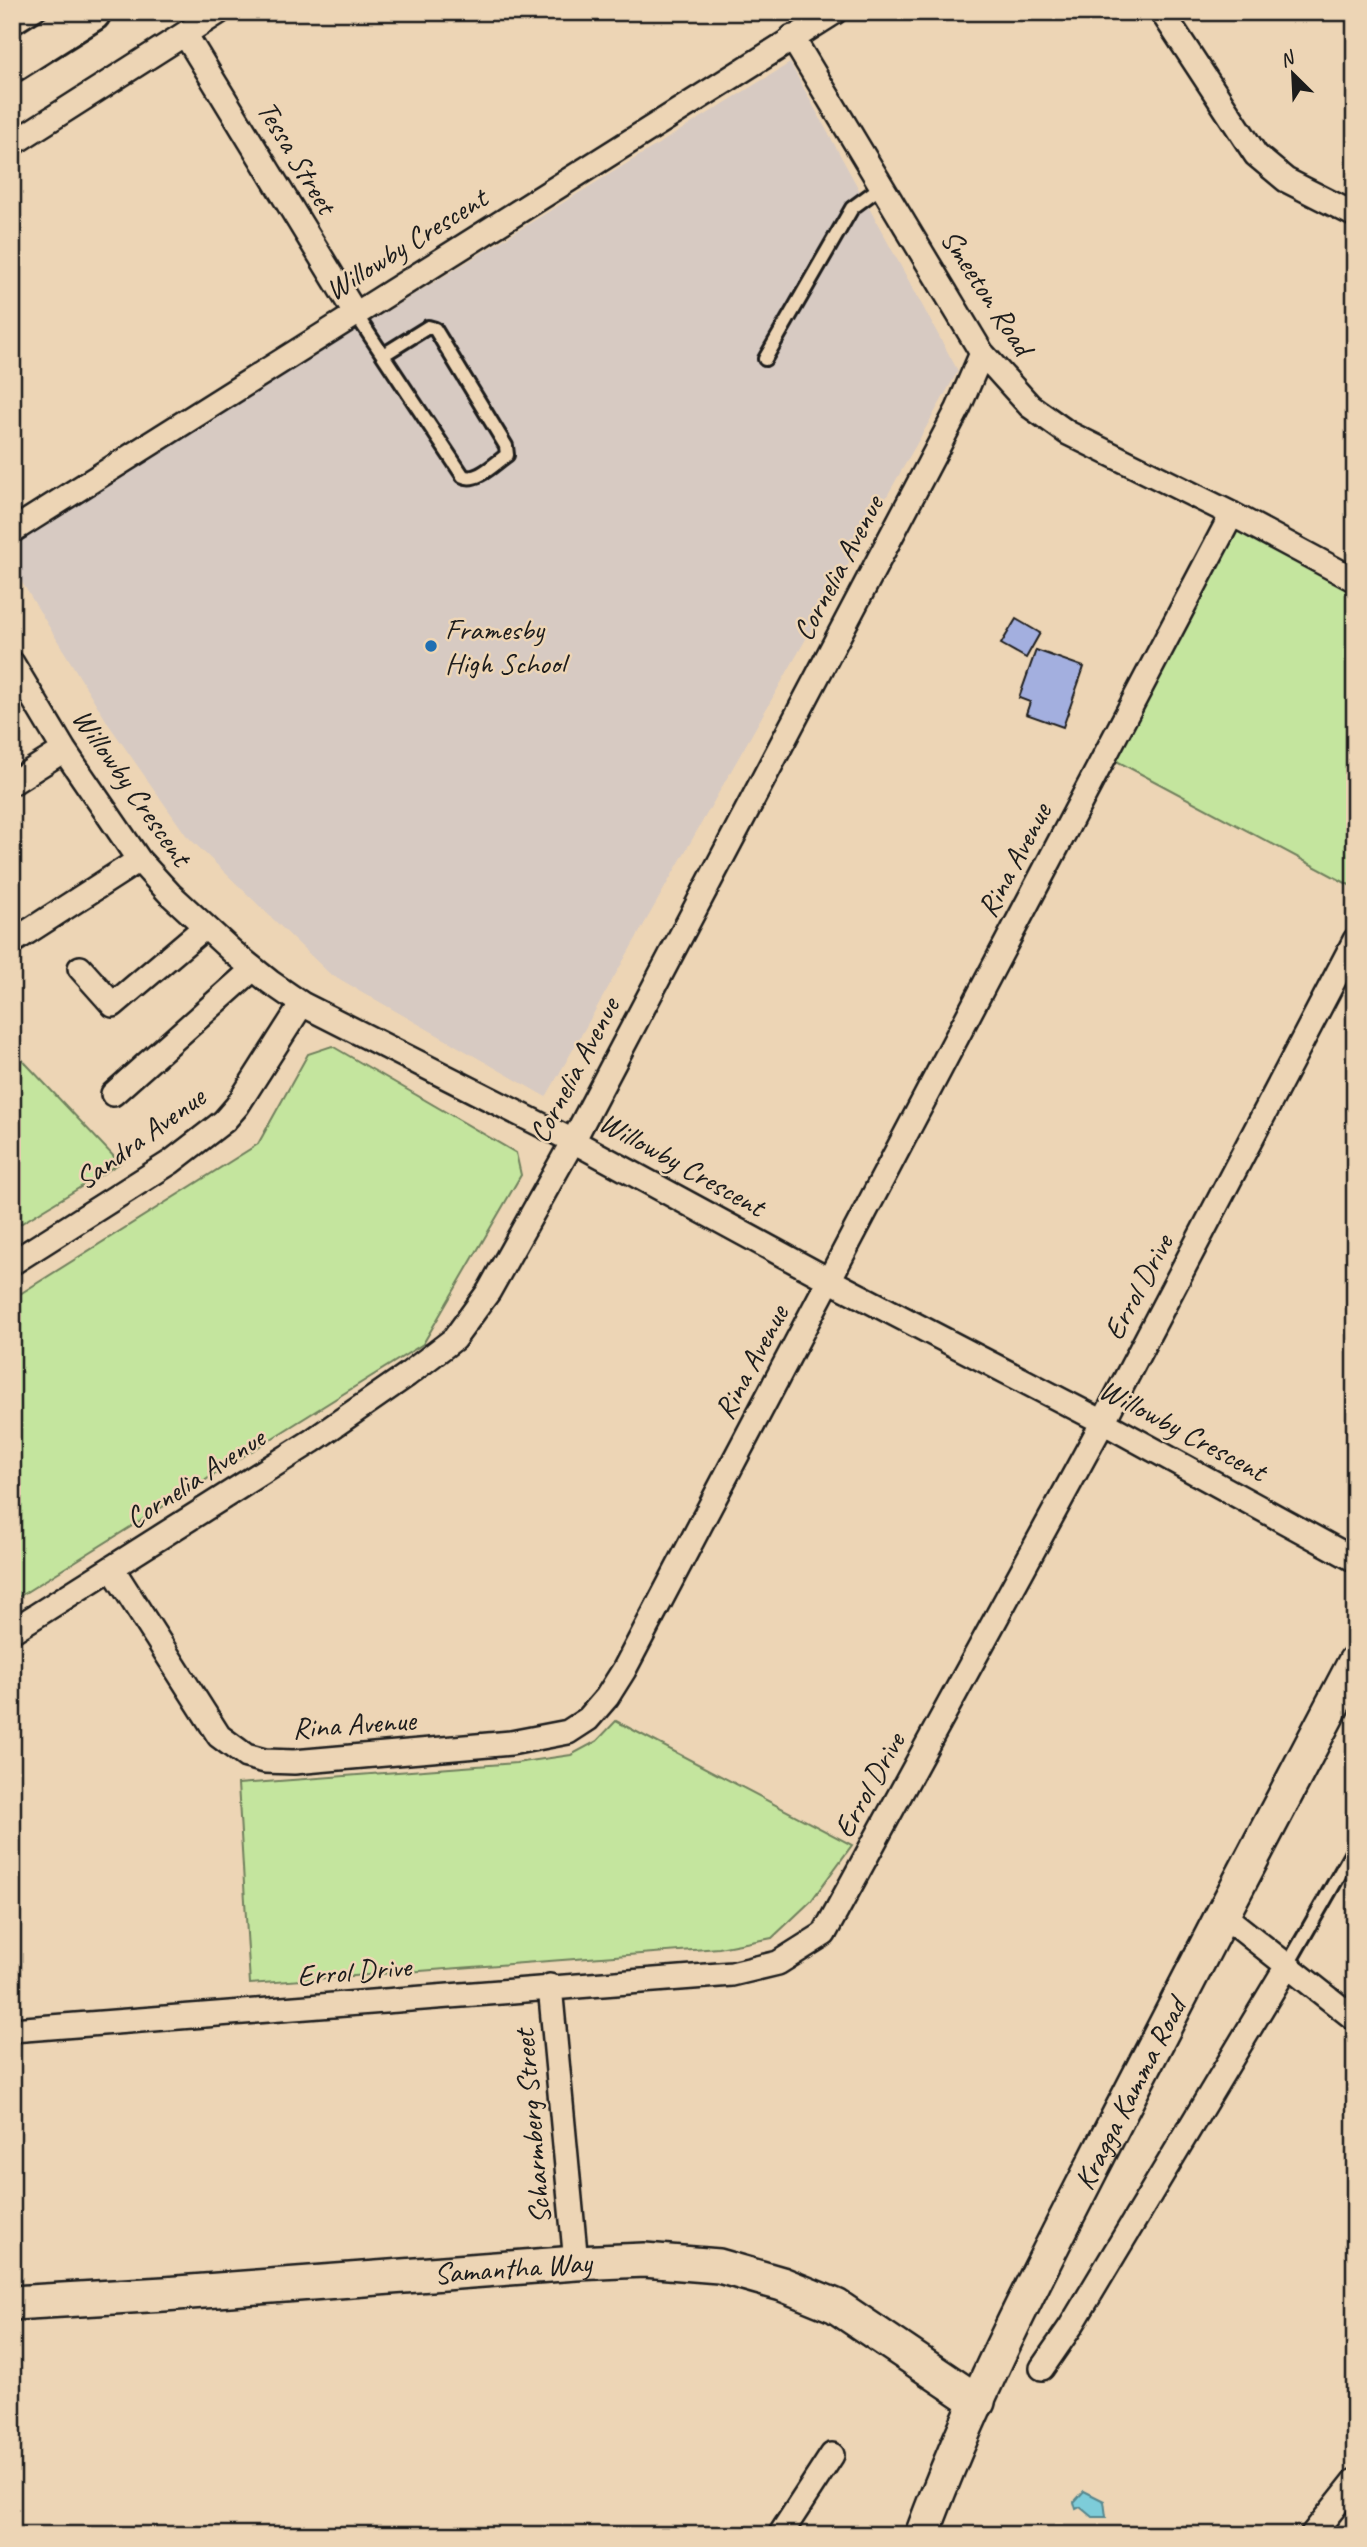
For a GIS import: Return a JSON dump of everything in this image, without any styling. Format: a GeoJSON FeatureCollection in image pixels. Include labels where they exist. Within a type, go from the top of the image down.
{"type":"FeatureCollection","features":[{"type":"Feature","properties":{"kind":"highway"},"geometry":{"type":"LineString","coordinates":[[12,62],[90,12]]}},
{"type":"Feature","properties":{"kind":"main road","name":"Kragga Kamma Road"},"geometry":{"type":"LineString","coordinates":[[922,2535],[948,2463],[1028,2293],[1222,1914],[1355,1662]]}},
{"type":"Feature","properties":{"kind":"main road","name":"Samantha Way"},"geometry":{"type":"LineString","coordinates":[[12,2303],[576,2263],[644,2260],[719,2266],[782,2284],[836,2306],[978,2402]]}},
{"type":"Feature","properties":{"kind":"street"},"geometry":{"type":"LineString","coordinates":[[12,144],[219,12]]}},
{"type":"Feature","properties":{"kind":"street","name":"Willowby Crescent"},"geometry":{"type":"LineString","coordinates":[[12,531],[835,12]]}},
{"type":"Feature","properties":{"kind":"street"},"geometry":{"type":"LineString","coordinates":[[1162,12],[1256,155],[1286,180],[1355,215]]}},
{"type":"Feature","properties":{"kind":"street","name":"Tessa Street"},"geometry":{"type":"LineString","coordinates":[[184,34],[355,313]]}},
{"type":"Feature","properties":{"kind":"street","name":"Smeeton Road"},"geometry":{"type":"LineString","coordinates":[[792,37],[982,353],[1030,406],[1068,433],[1231,514],[1355,580]]}},
{"type":"Feature","properties":{"kind":"street","name":"Cornelia Avenue"},"geometry":{"type":"LineString","coordinates":[[12,1631],[312,1441],[454,1339],[489,1291],[573,1140],[958,408],[982,353]]}},
{"type":"Feature","properties":{"kind":"street","name":"Rina Avenue"},"geometry":{"type":"LineString","coordinates":[[112,1568],[219,1736],[246,1756],[265,1761],[294,1762],[511,1743],[568,1732],[588,1719],[607,1697],[624,1670],[1231,514]]}},
{"type":"Feature","properties":{"kind":"street","name":"Willowby Crescent"},"geometry":{"type":"LineString","coordinates":[[12,663],[64,750],[139,860],[205,927],[253,969],[302,1004],[573,1140],[829,1280],[1103,1422],[1355,1560]]}},
{"type":"Feature","properties":{"kind":"street"},"geometry":{"type":"LineString","coordinates":[[12,783],[64,750]]}},
{"type":"Feature","properties":{"kind":"street"},"geometry":{"type":"LineString","coordinates":[[12,942],[139,860]]}},
{"type":"Feature","properties":{"kind":"street"},"geometry":{"type":"LineString","coordinates":[[80,968],[113,1005],[205,927]]}},
{"type":"Feature","properties":{"kind":"street","name":"Errol Drive"},"geometry":{"type":"LineString","coordinates":[[12,2030],[550,1986],[732,1974],[778,1963],[824,1934],[1103,1422],[1355,940]]}},
{"type":"Feature","properties":{"kind":"street"},"geometry":{"type":"LineString","coordinates":[[113,1094],[253,969]]}},
{"type":"Feature","properties":{"kind":"street","name":"Sandra Avenue"},"geometry":{"type":"LineString","coordinates":[[12,1263],[171,1162],[207,1136],[237,1105],[302,1004]]}},
{"type":"Feature","properties":{"kind":"street"},"geometry":{"type":"LineString","coordinates":[[1222,1914],[1355,2020]]}},
{"type":"Feature","properties":{"kind":"street"},"geometry":{"type":"LineString","coordinates":[[1042,2368],[1071,2326],[1287,1966]]}},
{"type":"Feature","properties":{"kind":"street","name":"Scharmberg Street"},"geometry":{"type":"LineString","coordinates":[[550,1986],[576,2263]]}},
{"type":"Feature","properties":{"kind":"street"},"geometry":{"type":"LineString","coordinates":[[780,2535],[832,2455]]}},
{"type":"Feature","properties":{"kind":"street"},"geometry":{"type":"LineString","coordinates":[[1312,2535],[1355,2481]]}},
{"type":"Feature","properties":{"kind":"lane"},"geometry":{"type":"LineString","coordinates":[[765,359],[852,208],[882,186]]}},
{"type":"Feature","properties":{"kind":"lane"},"geometry":{"type":"LineString","coordinates":[[355,313],[383,355],[463,475],[468,479],[475,477],[507,455],[506,446],[435,329],[428,327],[383,355]]}},
{"type":"Feature","properties":{"kind":"lane"},"geometry":{"type":"LineString","coordinates":[[1287,1966],[1355,1847]]}},
{"type":"Feature","properties":{"kind":"shaded area","name":"Framesby High School"},"geometry":{"type":"Polygon","coordinates":[[[790,63],[958,371],[546,1097],[329,973],[186,835],[109,725],[12,566],[12,542],[790,63]]]}},
{"type":"Feature","properties":{"kind":"green space"},"geometry":{"type":"Polygon","coordinates":[[[1235,528],[1355,589],[1355,888],[1111,758],[1235,528]]]}},
{"type":"Feature","properties":{"kind":"green space"},"geometry":{"type":"Polygon","coordinates":[[[332,1046],[516,1153],[521,1175],[423,1344],[12,1601],[12,1299],[258,1144],[308,1054],[332,1046]]]}},
{"type":"Feature","properties":{"kind":"green space"},"geometry":{"type":"Polygon","coordinates":[[[12,1049],[120,1163],[12,1229],[12,1049]]]}},
{"type":"Feature","properties":{"kind":"green space"},"geometry":{"type":"Polygon","coordinates":[[[616,1721],[852,1845],[811,1901],[772,1938],[719,1948],[250,1984],[238,1784],[516,1763],[571,1755],[597,1741],[616,1721]]]}},
{"type":"Feature","properties":{"kind":"water"},"geometry":{"type":"Polygon","coordinates":[[[1084,2491],[1104,2501],[1106,2517],[1092,2517],[1080,2507],[1076,2509],[1074,2502],[1084,2491]]]}},
{"type":"Feature","properties":{"kind":"building"},"geometry":{"type":"Polygon","coordinates":[[[1016,619],[1040,633],[1026,658],[1001,644],[1016,619]]]}},
{"type":"Feature","properties":{"kind":"building"},"geometry":{"type":"Polygon","coordinates":[[[1036,650],[1084,667],[1063,727],[1026,714],[1030,702],[1019,698],[1036,650]]]}},
{"type":"Feature","properties":{"kind":"place","name":"Framesby High School"},"geometry":{"type":"Point","coordinates":[431,646]}}]}
